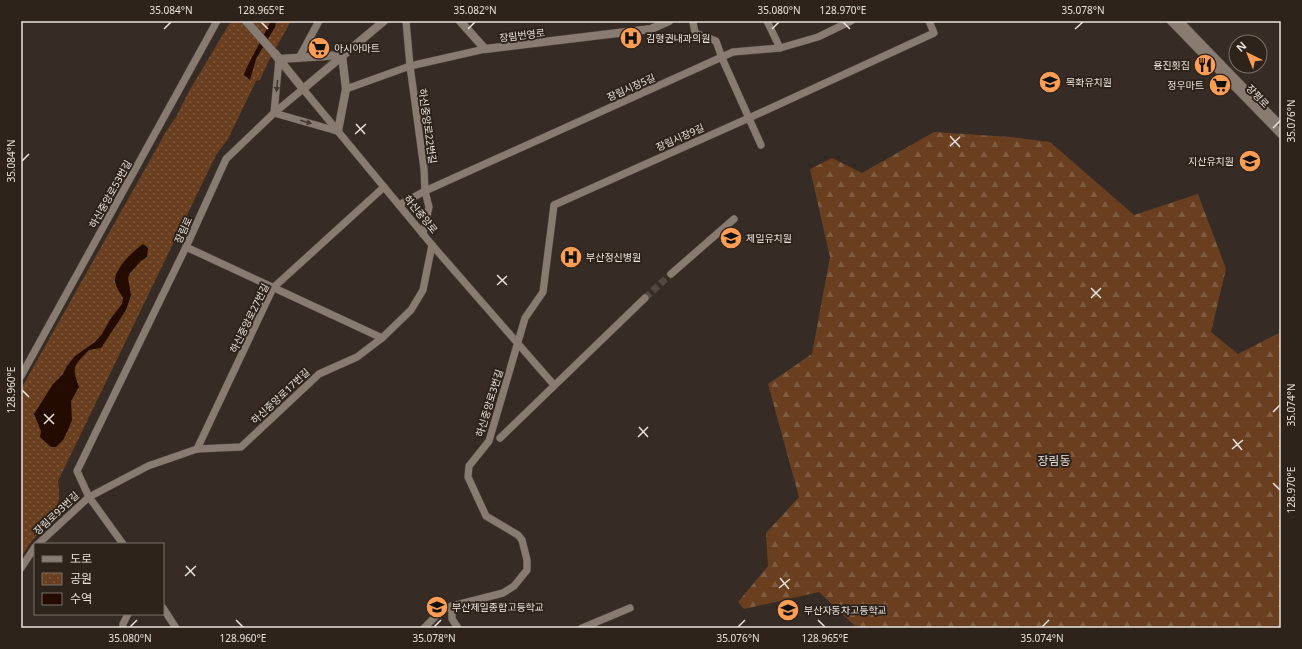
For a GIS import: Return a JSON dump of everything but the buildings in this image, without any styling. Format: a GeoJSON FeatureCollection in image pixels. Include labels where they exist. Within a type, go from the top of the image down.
{"type":"FeatureCollection","features":[{"type":"Feature","properties":{"kind":"street","name":"하신중앙로53번길"},"geometry":{"type":"LineString","coordinates":[[21,376],[217,21]]}},
{"type":"Feature","properties":{"kind":"street","name":"하신중앙로"},"geometry":{"type":"LineString","coordinates":[[246,21],[432,245],[554,385]]}},
{"type":"Feature","properties":{"kind":"street"},"geometry":{"type":"LineString","coordinates":[[299,58],[319,21]]}},
{"type":"Feature","properties":{"kind":"street","name":"장림로"},"geometry":{"type":"LineString","coordinates":[[88,497],[76,471],[186,247],[226,159],[274,113],[384,21]]}},
{"type":"Feature","properties":{"kind":"street","name":"하신중앙로22번길"},"geometry":{"type":"LineString","coordinates":[[406,21],[410,66],[424,169],[425,191],[429,207],[423,234]]}},
{"type":"Feature","properties":{"kind":"street"},"geometry":{"type":"LineString","coordinates":[[346,89],[410,66],[485,49],[460,21]]}},
{"type":"Feature","properties":{"kind":"street","name":"장림번영로"},"geometry":{"type":"LineString","coordinates":[[485,49],[651,29],[669,21]]}},
{"type":"Feature","properties":{"kind":"street"},"geometry":{"type":"LineString","coordinates":[[693,21],[696,33],[716,41],[722,58],[761,145]]}},
{"type":"Feature","properties":{"kind":"street"},"geometry":{"type":"LineString","coordinates":[[767,21],[780,48]]}},
{"type":"Feature","properties":{"kind":"street","name":"장림시장5길"},"geometry":{"type":"LineString","coordinates":[[399,205],[425,191],[733,52],[780,48],[818,37],[851,21]]}},
{"type":"Feature","properties":{"kind":"street","name":"장림시장9길"},"geometry":{"type":"LineString","coordinates":[[518,342],[525,318],[543,292],[554,205],[934,33],[929,21]]}},
{"type":"Feature","properties":{"kind":"street","name":"장평로"},"geometry":{"type":"LineString","coordinates":[[1170,21],[1281,126]]}},
{"type":"Feature","properties":{"kind":"street","name":"장평로"},"geometry":{"type":"LineString","coordinates":[[1179,21],[1281,134]]}},
{"type":"Feature","properties":{"kind":"street"},"geometry":{"type":"LineString","coordinates":[[342,55],[346,89],[338,131],[274,113],[277,57],[299,58],[342,55]]}},
{"type":"Feature","properties":{"kind":"street","name":"하신중앙로27번길"},"geometry":{"type":"LineString","coordinates":[[197,449],[273,288],[384,187]]}},
{"type":"Feature","properties":{"kind":"street"},"geometry":{"type":"LineString","coordinates":[[671,274],[734,219]]}},
{"type":"Feature","properties":{"kind":"street","name":"하신중앙로17번길"},"geometry":{"type":"LineString","coordinates":[[88,497],[148,466],[197,449],[241,447],[319,374],[357,358],[382,338],[411,310],[423,290],[432,245]]}},
{"type":"Feature","properties":{"kind":"street"},"geometry":{"type":"LineString","coordinates":[[186,247],[382,338]]}},
{"type":"Feature","properties":{"kind":"street"},"geometry":{"type":"LineString","coordinates":[[500,438],[645,298]]}},
{"type":"Feature","properties":{"kind":"street","name":"하신중앙로3번길"},"geometry":{"type":"LineString","coordinates":[[452,606],[503,593],[514,586],[527,570],[527,560],[522,540],[518,535],[486,516],[468,477],[469,466],[489,442],[518,342]]}},
{"type":"Feature","properties":{"kind":"street"},"geometry":{"type":"LineString","coordinates":[[88,497],[122,543]]}},
{"type":"Feature","properties":{"kind":"street","name":"장림로93번길"},"geometry":{"type":"LineString","coordinates":[[39,543],[88,497]]}},
{"type":"Feature","properties":{"kind":"street","name":"장림로93번길"},"geometry":{"type":"LineString","coordinates":[[21,568],[34,548]]}},
{"type":"Feature","properties":{"kind":"street"},"geometry":{"type":"LineString","coordinates":[[424,628],[442,610],[452,606],[452,619],[458,628]]}},
{"type":"Feature","properties":{"kind":"street"},"geometry":{"type":"LineString","coordinates":[[582,628],[630,608]]}},
{"type":"Feature","properties":{"kind":"street"},"geometry":{"type":"LineString","coordinates":[[164,610],[176,628]]}},
{"type":"Feature","properties":{"kind":"street"},"geometry":{"type":"LineString","coordinates":[[123,628],[123,624],[128,615]]}},
{"type":"Feature","properties":{"kind":"green space"},"geometry":{"type":"Polygon","coordinates":[[[231,21],[291,21],[268,62],[260,80],[256,81],[228,139],[216,155],[58,481],[58,501],[53,515],[21,558],[21,389],[167,130],[176,117],[188,93],[231,21]]]}},
{"type":"Feature","properties":{"kind":"green space"},"geometry":{"type":"Polygon","coordinates":[[[934,132],[1010,137],[1050,142],[1134,215],[1198,194],[1226,269],[1211,332],[1238,354],[1281,332],[1281,628],[857,628],[819,592],[744,609],[738,602],[768,566],[766,533],[799,497],[768,384],[812,354],[830,257],[810,169],[832,158],[862,173],[934,132]]]}},
{"type":"Feature","properties":{"kind":"water"},"geometry":{"type":"Polygon","coordinates":[[[271,21],[276,21],[275,27],[256,59],[250,80],[244,75],[246,69],[271,21]]]}},
{"type":"Feature","properties":{"kind":"water"},"geometry":{"type":"Polygon","coordinates":[[[143,244],[148,248],[147,257],[130,273],[128,278],[131,295],[126,310],[101,348],[89,350],[75,366],[75,374],[79,387],[71,401],[72,420],[63,440],[56,447],[51,447],[40,437],[41,431],[34,414],[53,384],[63,374],[75,356],[95,342],[122,304],[123,298],[116,285],[116,276],[125,260],[143,244]]]}},
{"type":"Feature","properties":{"kind":"tunnel"},"geometry":{"type":"LineString","coordinates":[[645,298],[671,274]]}},
{"type":"Feature","properties":{"kind":"place","name":"김형권내과의원"},"geometry":{"type":"Point","coordinates":[631,38]}},
{"type":"Feature","properties":{"kind":"place","name":"아시아마트"},"geometry":{"type":"Point","coordinates":[319,48]}},
{"type":"Feature","properties":{"kind":"place","name":"용진횟집"},"geometry":{"type":"Point","coordinates":[1205,65]}},
{"type":"Feature","properties":{"kind":"place","name":"목화유치원"},"geometry":{"type":"Point","coordinates":[1050,82]}},
{"type":"Feature","properties":{"kind":"place","name":"정우마트"},"geometry":{"type":"Point","coordinates":[1220,85]}},
{"type":"Feature","properties":{"kind":"place","name":"지산유치원"},"geometry":{"type":"Point","coordinates":[1250,161]}},
{"type":"Feature","properties":{"kind":"place","name":"제일유치원"},"geometry":{"type":"Point","coordinates":[731,238]}},
{"type":"Feature","properties":{"kind":"place","name":"부산정신병원"},"geometry":{"type":"Point","coordinates":[571,257]}},
{"type":"Feature","properties":{"kind":"place","name":"부산제일종합고등학교"},"geometry":{"type":"Point","coordinates":[437,607]}},
{"type":"Feature","properties":{"kind":"place","name":"부산자동차고등학교"},"geometry":{"type":"Point","coordinates":[788,610]}},
{"type":"Feature","properties":{"kind":"district","name":"장림동"},"geometry":{"type":"Point","coordinates":[1054,461]}}]}
